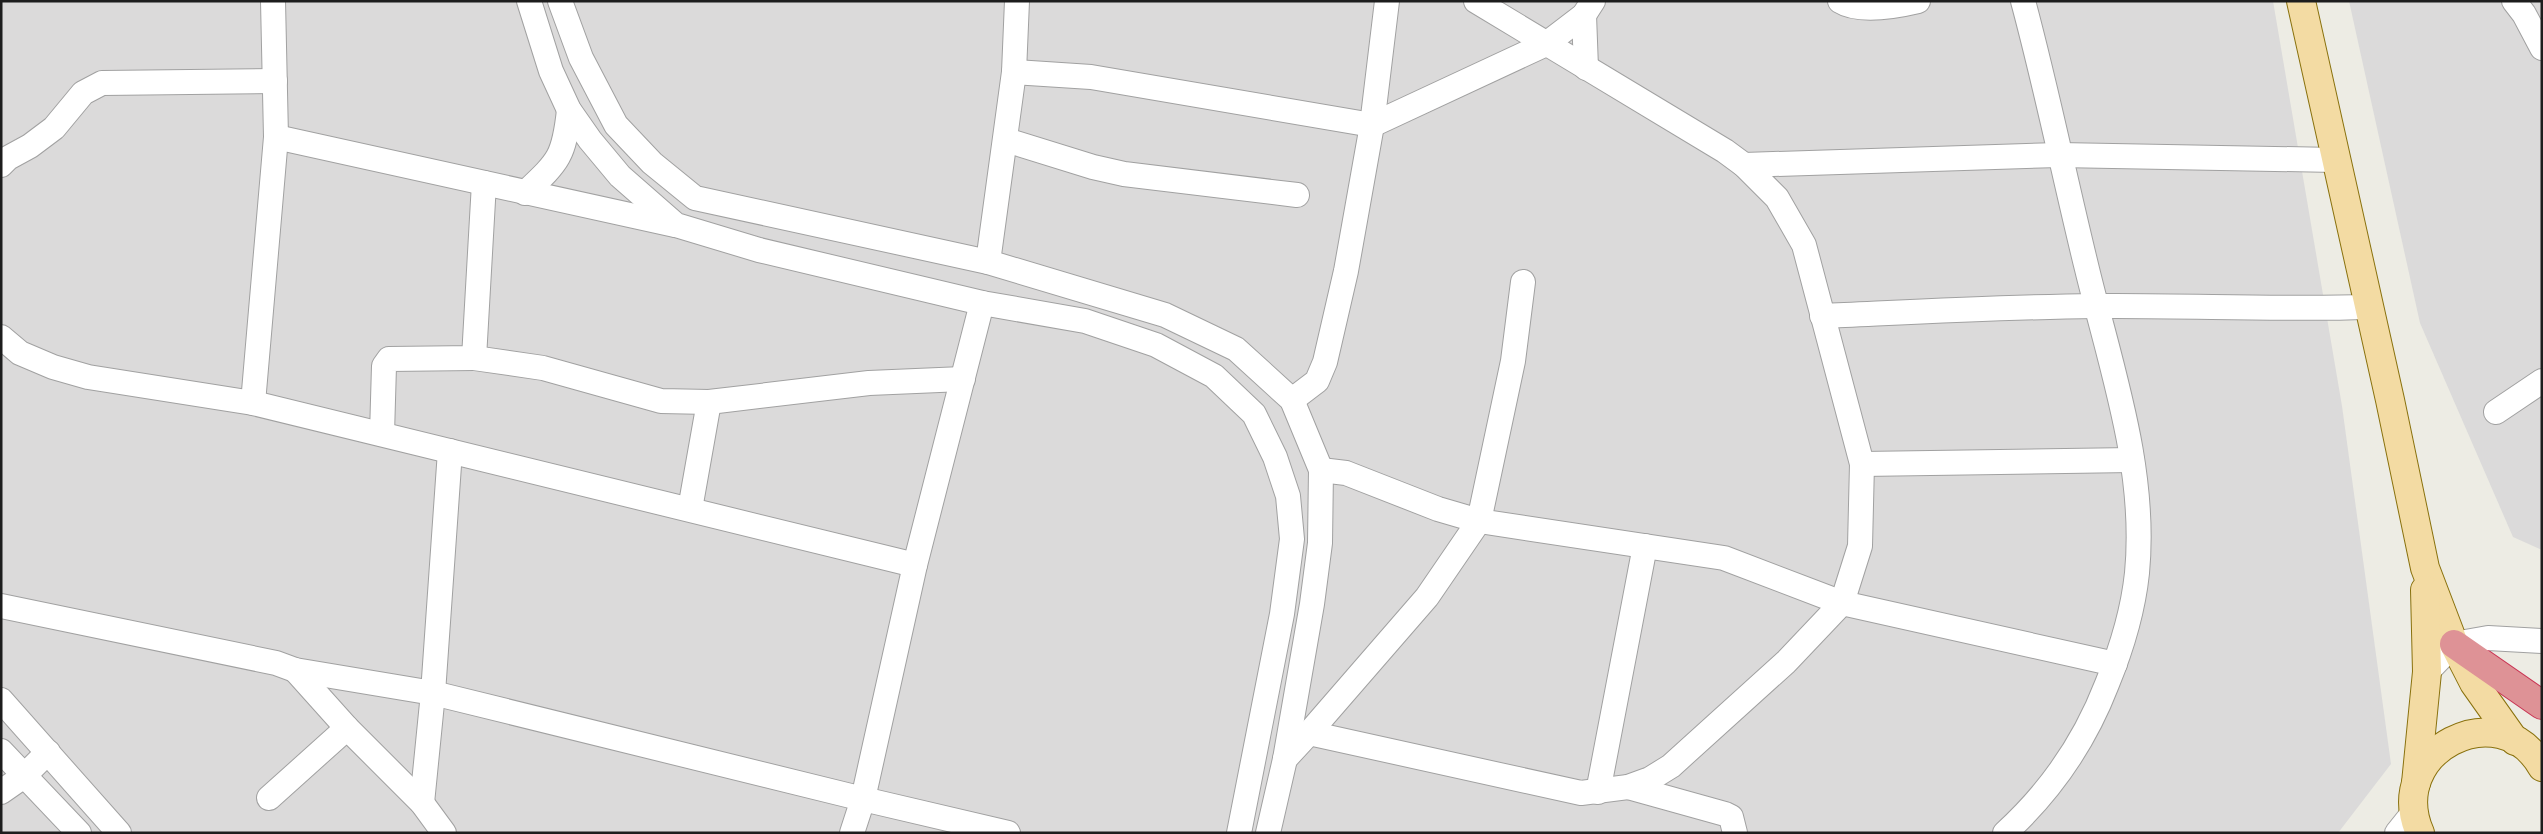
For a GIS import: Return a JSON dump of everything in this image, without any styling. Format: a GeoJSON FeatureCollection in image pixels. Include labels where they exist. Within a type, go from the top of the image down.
{"type":"FeatureCollection","features":[{"type":"Feature","properties":{"kind":"highway"},"geometry":{"type":"LineString","coordinates":[[2454,644],[2542,705]]}},
{"type":"Feature","properties":{"kind":"main road"},"geometry":{"type":"LineString","coordinates":[[2301,1],[2425,568],[2454,644],[2474,683],[2532,752]]}},
{"type":"Feature","properties":{"kind":"main road"},"geometry":{"type":"LineString","coordinates":[[2410,826],[2427,672],[2425,568]]}},
{"type":"Feature","properties":{"kind":"main road"},"geometry":{"type":"LineString","coordinates":[[2416,782],[2422,767],[2433,753],[2455,739],[2481,733],[2498,734],[2532,752]]}},
{"type":"Feature","properties":{"kind":"street"},"geometry":{"type":"LineString","coordinates":[[253,403],[276,137],[273,1]]}},
{"type":"Feature","properties":{"kind":"street"},"geometry":{"type":"LineString","coordinates":[[529,1],[551,71],[569,110],[590,140],[620,176],[676,225]]}},
{"type":"Feature","properties":{"kind":"street"},"geometry":{"type":"LineString","coordinates":[[560,1],[581,58],[616,125],[652,163],[694,198],[988,262],[1165,315],[1236,349],[1292,400],[1321,470],[1320,543],[1285,759],[1268,833]]}},
{"type":"Feature","properties":{"kind":"street"},"geometry":{"type":"LineString","coordinates":[[988,262],[1014,72],[1017,1]]}},
{"type":"Feature","properties":{"kind":"street"},"geometry":{"type":"LineString","coordinates":[[1292,400],[1317,381],[1325,362],[1346,271],[1372,125],[1387,1]]}},
{"type":"Feature","properties":{"kind":"street"},"geometry":{"type":"LineString","coordinates":[[1309,733],[1581,792],[1598,792],[1628,787],[1650,779],[1671,766],[1786,662],[1842,602],[1860,546],[1862,464],[1804,245],[1777,198],[1744,165],[1724,151],[1476,1]]}},
{"type":"Feature","properties":{"kind":"street"},"geometry":{"type":"LineString","coordinates":[[1840,1],[1849,6],[1890,7],[1918,1]]}},
{"type":"Feature","properties":{"kind":"street"},"geometry":{"type":"LineString","coordinates":[[2005,833],[2069,761],[2095,716],[2115,664],[2137,574],[2138,527],[2132,460],[2120,394],[2096,306],[2023,1]]}},
{"type":"Feature","properties":{"kind":"street"},"geometry":{"type":"LineString","coordinates":[[2514,1],[2524,14],[2542,48]]}},
{"type":"Feature","properties":{"kind":"street"},"geometry":{"type":"LineString","coordinates":[[1014,72],[1091,77],[1372,125],[1546,44],[1589,8]]}},
{"type":"Feature","properties":{"kind":"street"},"geometry":{"type":"LineString","coordinates":[[1586,68],[1589,8]]}},
{"type":"Feature","properties":{"kind":"street"},"geometry":{"type":"LineString","coordinates":[[1,164],[54,128],[82,93],[102,83],[275,81]]}},
{"type":"Feature","properties":{"kind":"street"},"geometry":{"type":"LineString","coordinates":[[525,193],[550,170],[559,157],[566,142],[569,110]]}},
{"type":"Feature","properties":{"kind":"street"},"geometry":{"type":"LineString","coordinates":[[276,137],[676,225],[759,250],[982,303],[1085,321],[1156,346],[1214,376],[1254,414],[1259,422],[1275,457],[1288,496],[1292,539],[1282,614],[1239,833]]}},
{"type":"Feature","properties":{"kind":"street"},"geometry":{"type":"LineString","coordinates":[[1006,140],[1093,167],[1124,174],[1297,195]]}},
{"type":"Feature","properties":{"kind":"street"},"geometry":{"type":"LineString","coordinates":[[1744,165],[2060,156],[2335,160]]}},
{"type":"Feature","properties":{"kind":"street"},"geometry":{"type":"LineString","coordinates":[[474,358],[484,183]]}},
{"type":"Feature","properties":{"kind":"street"},"geometry":{"type":"LineString","coordinates":[[1285,759],[1427,597],[1479,521],[1513,361],[1523,282]]}},
{"type":"Feature","properties":{"kind":"street"},"geometry":{"type":"LineString","coordinates":[[852,833],[863,800],[915,565],[982,303]]}},
{"type":"Feature","properties":{"kind":"street"},"geometry":{"type":"LineString","coordinates":[[1822,316],[2096,306],[2293,309],[2368,307]]}},
{"type":"Feature","properties":{"kind":"street"},"geometry":{"type":"LineString","coordinates":[[1,337],[20,353],[54,367],[88,377],[253,403],[690,508],[915,565]]}},
{"type":"Feature","properties":{"kind":"street"},"geometry":{"type":"LineString","coordinates":[[382,434],[384,366],[389,359],[474,358],[543,368],[661,402],[709,402],[868,383],[963,379]]}},
{"type":"Feature","properties":{"kind":"street"},"geometry":{"type":"LineString","coordinates":[[2496,412],[2542,381]]}},
{"type":"Feature","properties":{"kind":"street"},"geometry":{"type":"LineString","coordinates":[[690,508],[709,402]]}},
{"type":"Feature","properties":{"kind":"street"},"geometry":{"type":"LineString","coordinates":[[422,803],[433,693],[450,451]]}},
{"type":"Feature","properties":{"kind":"street"},"geometry":{"type":"LineString","coordinates":[[1862,464],[2132,460]]}},
{"type":"Feature","properties":{"kind":"street"},"geometry":{"type":"LineString","coordinates":[[1321,470],[1346,473],[1438,509],[1479,521],[1724,558],[1842,602],[2115,664]]}},
{"type":"Feature","properties":{"kind":"street"},"geometry":{"type":"LineString","coordinates":[[1598,792],[1645,546]]}},
{"type":"Feature","properties":{"kind":"street"},"geometry":{"type":"LineString","coordinates":[[5,612],[276,663],[295,670],[433,693],[863,800],[1008,833]]}},
{"type":"Feature","properties":{"kind":"street"},"geometry":{"type":"LineString","coordinates":[[2427,672],[2454,644],[2488,638],[2542,642]]}},
{"type":"Feature","properties":{"kind":"street"},"geometry":{"type":"LineString","coordinates":[[295,670],[348,728],[422,803],[444,833]]}},
{"type":"Feature","properties":{"kind":"street"},"geometry":{"type":"LineString","coordinates":[[1,700],[119,833]]}},
{"type":"Feature","properties":{"kind":"street"},"geometry":{"type":"LineString","coordinates":[[269,798],[348,728]]}},
{"type":"Feature","properties":{"kind":"street"},"geometry":{"type":"LineString","coordinates":[[1,752],[78,833]]}},
{"type":"Feature","properties":{"kind":"street"},"geometry":{"type":"LineString","coordinates":[[1,792],[24,776],[48,752]]}},
{"type":"Feature","properties":{"kind":"street"},"geometry":{"type":"LineString","coordinates":[[1628,787],[1725,814],[1731,817],[1735,833]]}},
{"type":"Feature","properties":{"kind":"shaded area"},"geometry":{"type":"Polygon","coordinates":[[[1,1],[2273,1],[2342,406],[2391,764],[2338,833],[1,833],[1,1]]]}},
{"type":"Feature","properties":{"kind":"shaded area"},"geometry":{"type":"Polygon","coordinates":[[[2349,1],[2542,1],[2542,550],[2513,537],[2420,323],[2349,1]]]}}]}
